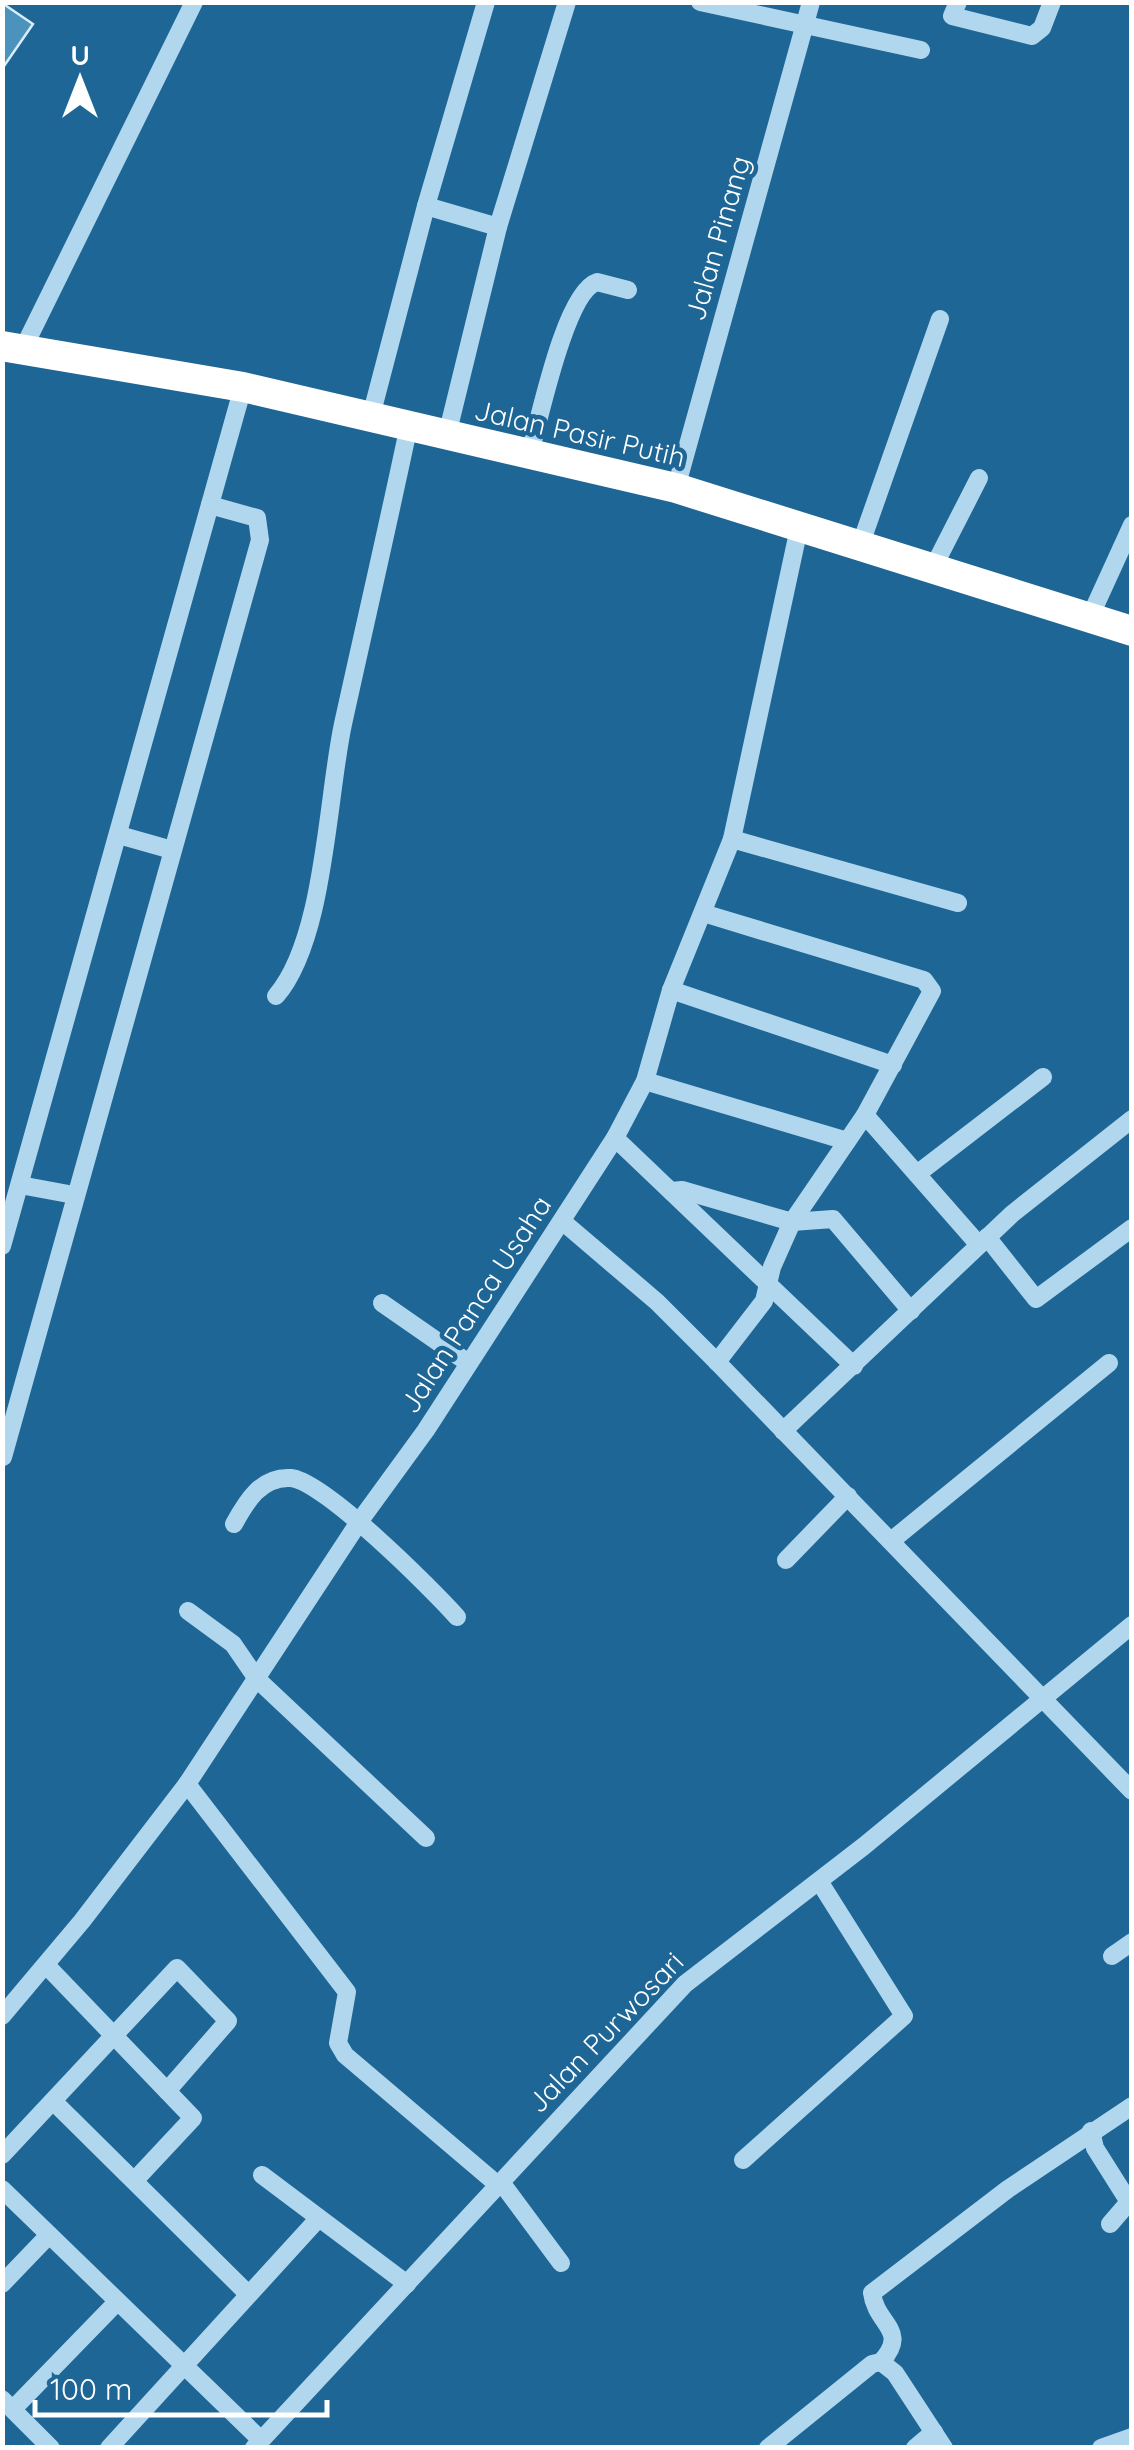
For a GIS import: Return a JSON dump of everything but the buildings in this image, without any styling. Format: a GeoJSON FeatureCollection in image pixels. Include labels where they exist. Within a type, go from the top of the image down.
{"type":"FeatureCollection","features":[{"type":"Feature","properties":{"kind":"highway","name":"Jalan Pasir Putih"},"geometry":{"type":"LineString","coordinates":[[12,349],[243,387],[676,488],[1132,631]]}},
{"type":"Feature","properties":{"kind":"street"},"geometry":{"type":"LineString","coordinates":[[12,349],[194,2]]}},
{"type":"Feature","properties":{"kind":"street"},"geometry":{"type":"LineString","coordinates":[[371,416],[426,206],[486,2]]}},
{"type":"Feature","properties":{"kind":"street"},"geometry":{"type":"LineString","coordinates":[[446,435],[498,227],[567,2]]}},
{"type":"Feature","properties":{"kind":"street"},"geometry":{"type":"LineString","coordinates":[[700,2],[804,28],[921,50]]}},
{"type":"Feature","properties":{"kind":"street","name":"Jalan Pinang"},"geometry":{"type":"LineString","coordinates":[[676,488],[810,2]]}},
{"type":"Feature","properties":{"kind":"street"},"geometry":{"type":"LineString","coordinates":[[958,2],[952,16],[1032,36],[1042,28],[1052,2]]}},
{"type":"Feature","properties":{"kind":"street"},"geometry":{"type":"LineString","coordinates":[[426,206],[498,227]]}},
{"type":"Feature","properties":{"kind":"street"},"geometry":{"type":"LineString","coordinates":[[529,456],[560,344],[581,294],[597,282],[628,290]]}},
{"type":"Feature","properties":{"kind":"street"},"geometry":{"type":"LineString","coordinates":[[860,546],[940,320]]}},
{"type":"Feature","properties":{"kind":"street"},"geometry":{"type":"LineString","coordinates":[[2,1246],[243,387]]}},
{"type":"Feature","properties":{"kind":"street"},"geometry":{"type":"LineString","coordinates":[[276,996],[299,962],[310,916],[335,794],[344,723],[408,425]]}},
{"type":"Feature","properties":{"kind":"street"},"geometry":{"type":"LineString","coordinates":[[934,568],[979,478]]}},
{"type":"Feature","properties":{"kind":"street"},"geometry":{"type":"LineString","coordinates":[[4,1456],[260,540],[256,518],[210,505]]}},
{"type":"Feature","properties":{"kind":"street"},"geometry":{"type":"LineString","coordinates":[[1090,617],[1132,525]]}},
{"type":"Feature","properties":{"kind":"street","name":"Jalan Panca Usaha"},"geometry":{"type":"LineString","coordinates":[[2,2016],[187,1784],[359,1522],[426,1430],[615,1138],[645,1081],[671,990],[732,839],[799,528]]}},
{"type":"Feature","properties":{"kind":"street"},"geometry":{"type":"LineString","coordinates":[[119,836],[172,850]]}},
{"type":"Feature","properties":{"kind":"street"},"geometry":{"type":"LineString","coordinates":[[732,839],[958,903]]}},
{"type":"Feature","properties":{"kind":"street"},"geometry":{"type":"LineString","coordinates":[[703,913],[929,983],[928,1002],[865,1115],[792,1222],[772,1267],[764,1301],[717,1362]]}},
{"type":"Feature","properties":{"kind":"street"},"geometry":{"type":"LineString","coordinates":[[671,990],[892,1064]]}},
{"type":"Feature","properties":{"kind":"street"},"geometry":{"type":"LineString","coordinates":[[917,1174],[1042,1078]]}},
{"type":"Feature","properties":{"kind":"street"},"geometry":{"type":"LineString","coordinates":[[645,1081],[847,1141]]}},
{"type":"Feature","properties":{"kind":"street"},"geometry":{"type":"LineString","coordinates":[[865,1115],[1036,1299],[1132,1228]]}},
{"type":"Feature","properties":{"kind":"street"},"geometry":{"type":"LineString","coordinates":[[783,1431],[983,1241],[1132,1119]]}},
{"type":"Feature","properties":{"kind":"street"},"geometry":{"type":"LineString","coordinates":[[615,1138],[854,1366]]}},
{"type":"Feature","properties":{"kind":"street"},"geometry":{"type":"LineString","coordinates":[[20,1184],[74,1195]]}},
{"type":"Feature","properties":{"kind":"street"},"geometry":{"type":"LineString","coordinates":[[671,1191],[682,1190],[792,1222],[834,1219],[911,1311]]}},
{"type":"Feature","properties":{"kind":"street"},"geometry":{"type":"LineString","coordinates":[[710,1231],[730,1203]]}},
{"type":"Feature","properties":{"kind":"street"},"geometry":{"type":"LineString","coordinates":[[562,1221],[657,1302],[1132,1791]]}},
{"type":"Feature","properties":{"kind":"street"},"geometry":{"type":"LineString","coordinates":[[382,1303],[467,1362]]}},
{"type":"Feature","properties":{"kind":"street"},"geometry":{"type":"LineString","coordinates":[[891,1541],[1109,1363]]}},
{"type":"Feature","properties":{"kind":"street"},"geometry":{"type":"LineString","coordinates":[[234,1524],[249,1496],[288,1478],[302,1482],[359,1522],[457,1617]]}},
{"type":"Feature","properties":{"kind":"street"},"geometry":{"type":"LineString","coordinates":[[786,1560],[848,1496]]}},
{"type":"Feature","properties":{"kind":"street"},"geometry":{"type":"LineString","coordinates":[[188,1611],[233,1644],[257,1679],[426,1838]]}},
{"type":"Feature","properties":{"kind":"street","name":"Jalan Purwosari"},"geometry":{"type":"LineString","coordinates":[[257,2444],[685,1984],[819,1881],[1132,1625]]}},
{"type":"Feature","properties":{"kind":"street"},"geometry":{"type":"LineString","coordinates":[[187,1784],[347,1992],[338,2044],[345,2056],[500,2183],[560,2263]]}},
{"type":"Feature","properties":{"kind":"street"},"geometry":{"type":"LineString","coordinates":[[743,2160],[904,2016],[819,1881]]}},
{"type":"Feature","properties":{"kind":"street"},"geometry":{"type":"LineString","coordinates":[[1112,1956],[1132,1942]]}},
{"type":"Feature","properties":{"kind":"street"},"geometry":{"type":"LineString","coordinates":[[46,1965],[193,2118],[135,2180]]}},
{"type":"Feature","properties":{"kind":"street"},"geometry":{"type":"LineString","coordinates":[[2,2155],[176,1968],[228,2021],[167,2090]]}},
{"type":"Feature","properties":{"kind":"street"},"geometry":{"type":"LineString","coordinates":[[52,2101],[248,2293]]}},
{"type":"Feature","properties":{"kind":"street"},"geometry":{"type":"LineString","coordinates":[[768,2448],[872,2364],[881,2362],[892,2349],[894,2337],[875,2307],[872,2292],[1091,2131],[1132,2106]]}},
{"type":"Feature","properties":{"kind":"street"},"geometry":{"type":"LineString","coordinates":[[1091,2131],[1095,2148],[1129,2202],[1110,2224]]}},
{"type":"Feature","properties":{"kind":"street"},"geometry":{"type":"LineString","coordinates":[[262,2176],[407,2284]]}},
{"type":"Feature","properties":{"kind":"street"},"geometry":{"type":"LineString","coordinates":[[2,2189],[257,2444]]}},
{"type":"Feature","properties":{"kind":"street"},"geometry":{"type":"LineString","coordinates":[[109,2448],[318,2219]]}},
{"type":"Feature","properties":{"kind":"street"},"geometry":{"type":"LineString","coordinates":[[2,2284],[49,2235]]}},
{"type":"Feature","properties":{"kind":"street"},"geometry":{"type":"LineString","coordinates":[[51,2448],[8,2404],[117,2302]]}},
{"type":"Feature","properties":{"kind":"street"},"geometry":{"type":"LineString","coordinates":[[881,2362],[895,2372],[939,2440],[915,2448]]}},
{"type":"Feature","properties":{"kind":"street"},"geometry":{"type":"LineString","coordinates":[[1100,2448],[1132,2437]]}}]}
